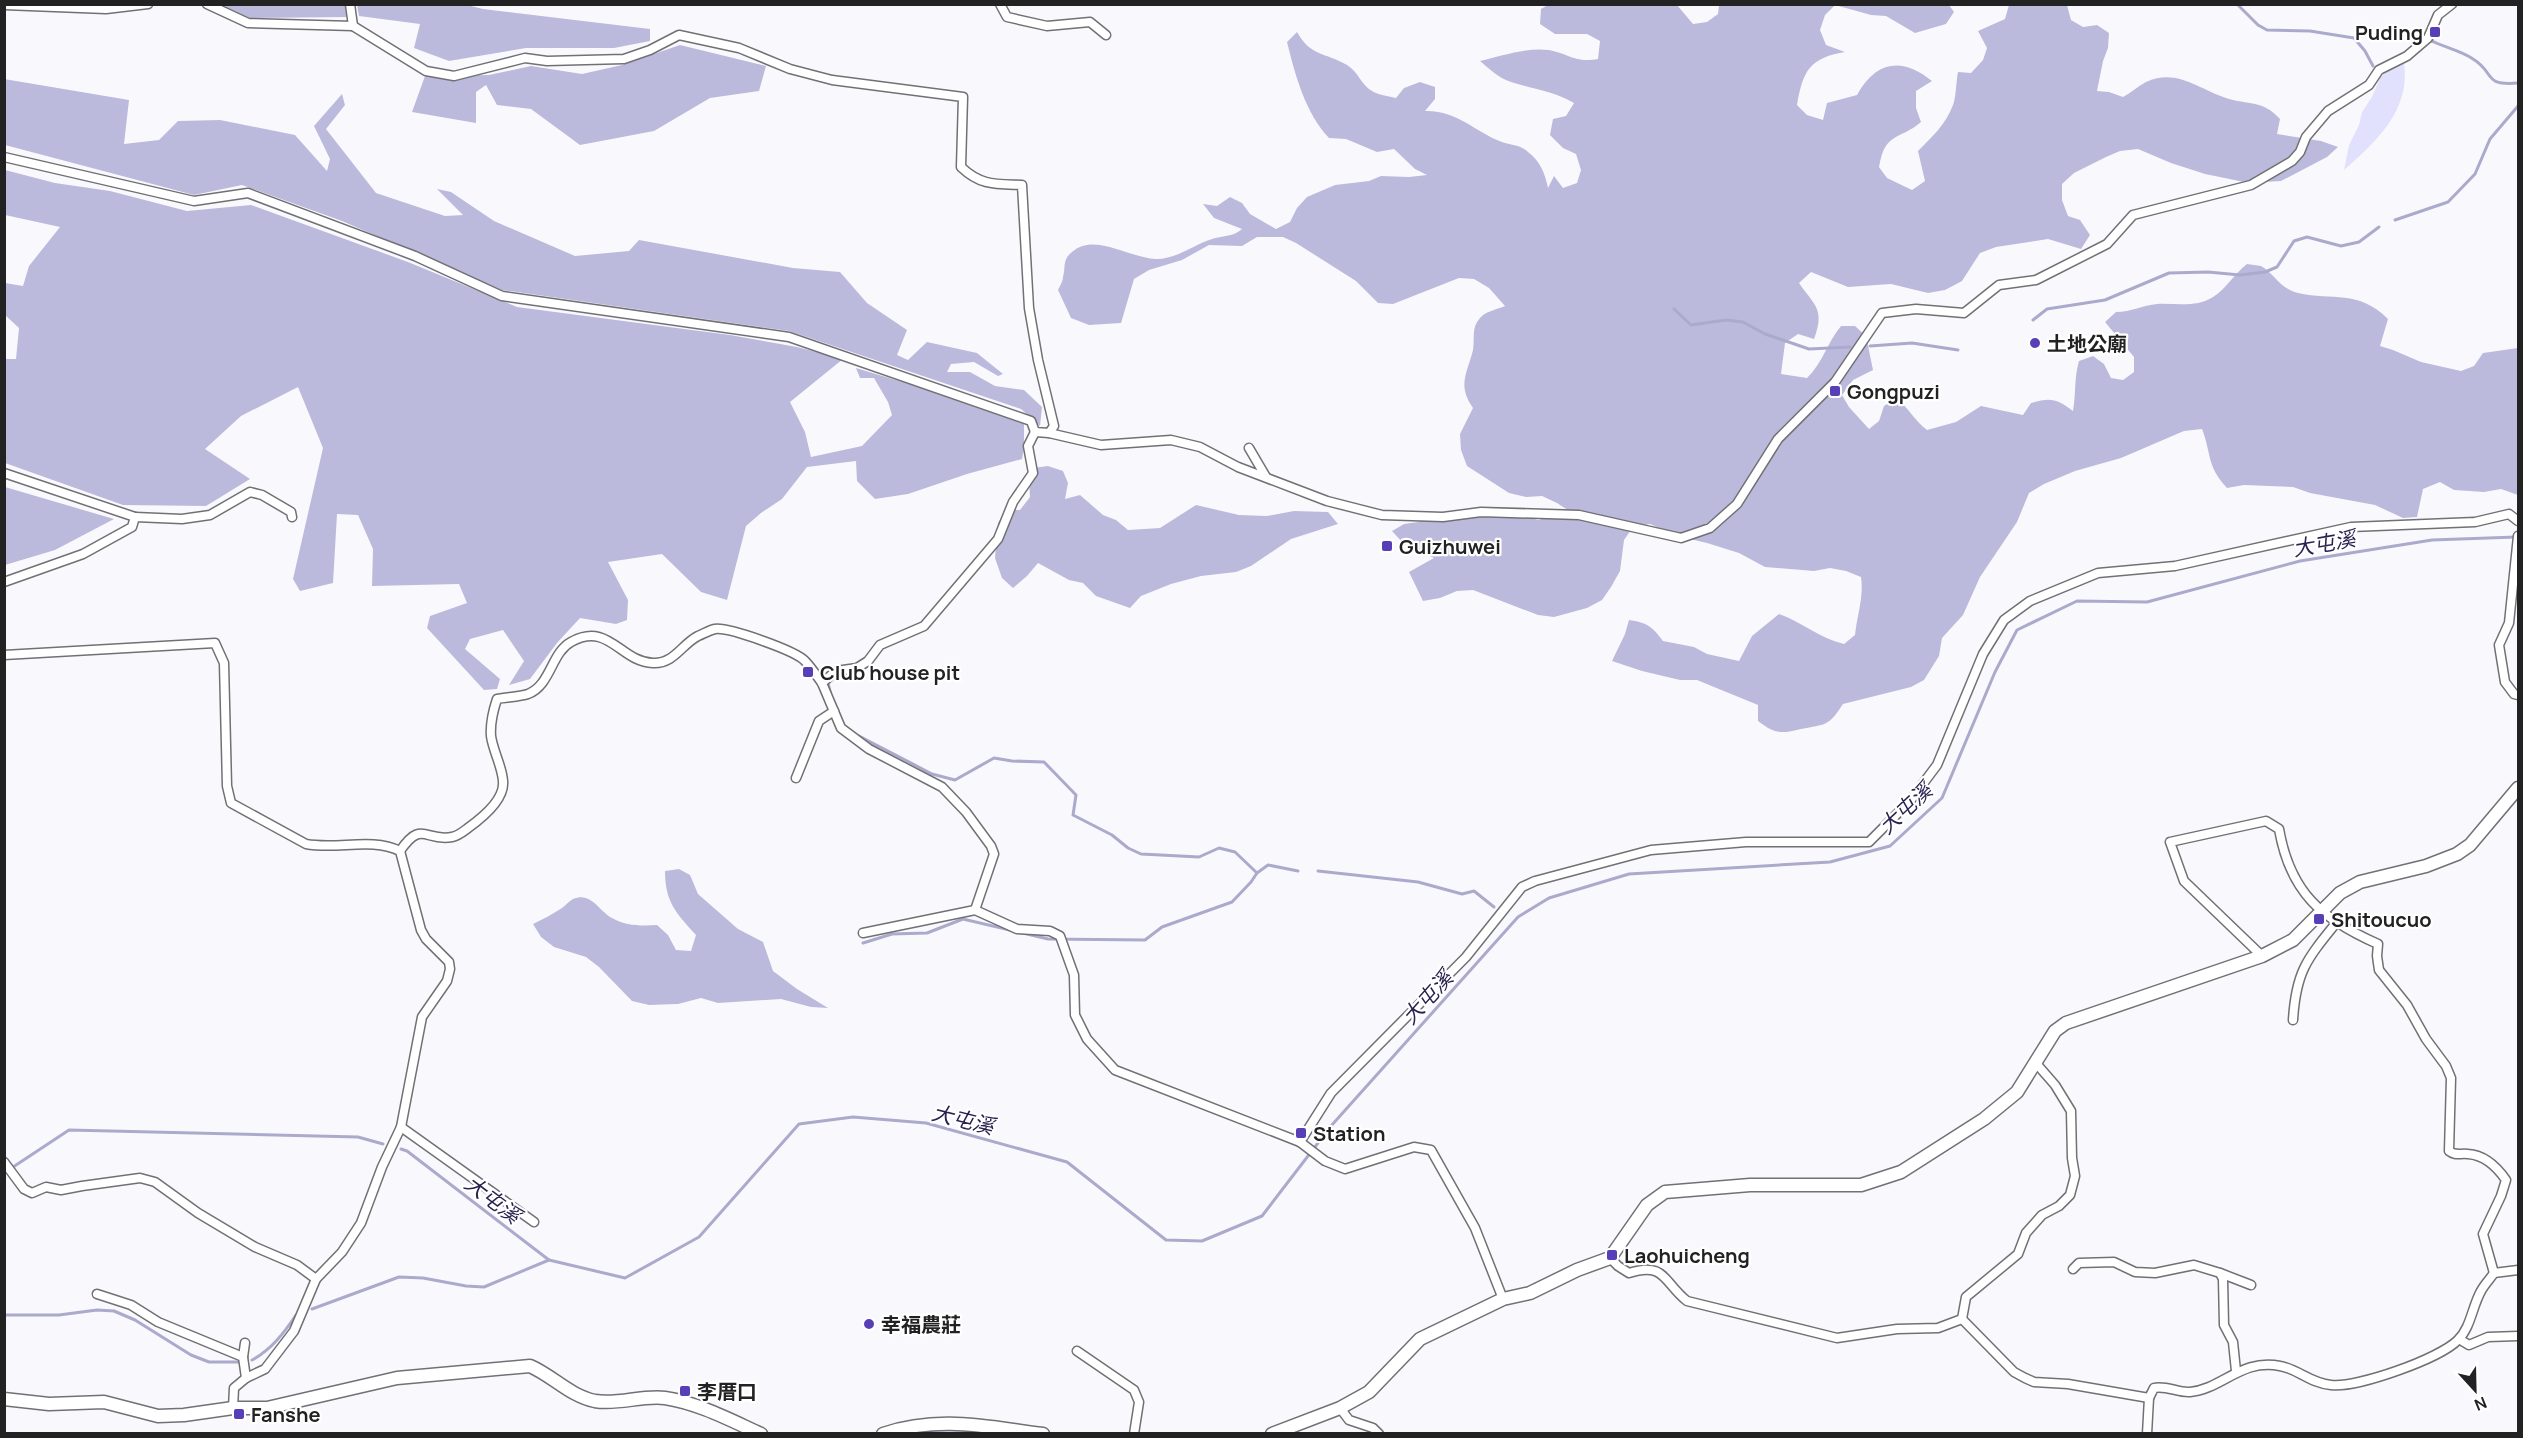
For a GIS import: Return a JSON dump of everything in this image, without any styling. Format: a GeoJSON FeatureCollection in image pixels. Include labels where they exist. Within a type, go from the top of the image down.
{"type":"FeatureCollection","features":[{"type":"Feature","properties":{"kind":"street"},"geometry":{"type":"LineString","coordinates":[[4,5],[106,9],[148,4]]}},
{"type":"Feature","properties":{"kind":"street"},"geometry":{"type":"LineString","coordinates":[[207,4],[248,23],[353,26],[426,71],[454,76],[525,58],[547,61],[624,60],[679,35],[739,48],[790,69],[832,80],[963,97],[961,167],[973,179],[993,184],[1022,185],[1029,308],[1038,360],[1053,414],[1054,426],[1049,433]]}},
{"type":"Feature","properties":{"kind":"street"},"geometry":{"type":"LineString","coordinates":[[350,4],[353,26]]}},
{"type":"Feature","properties":{"kind":"street"},"geometry":{"type":"LineString","coordinates":[[1000,4],[1007,17],[1047,26],[1090,22],[1106,35]]}},
{"type":"Feature","properties":{"kind":"street"},"geometry":{"type":"LineString","coordinates":[[1035,432],[1101,445],[1171,440],[1200,447],[1238,466],[1327,501],[1382,515],[1443,517],[1481,512],[1579,515],[1681,538],[1710,528],[1737,504],[1778,439],[1834,382],[1882,313],[1916,309],[1964,313],[1999,285],[2036,280],[2107,244],[2133,215],[2252,185],[2292,161],[2300,152],[2306,137],[2328,111],[2369,85],[2379,70],[2407,56],[2428,38],[2438,15],[2452,4]]}},
{"type":"Feature","properties":{"kind":"street"},"geometry":{"type":"LineString","coordinates":[[4,157],[194,201],[248,193],[415,256],[502,296],[789,337],[1031,422],[1035,432],[1028,446],[1033,473],[1013,502],[998,539],[924,626],[880,645],[868,662],[857,668],[836,671],[822,682]]}},
{"type":"Feature","properties":{"kind":"street"},"geometry":{"type":"LineString","coordinates":[[1249,448],[1266,477]]}},
{"type":"Feature","properties":{"kind":"street"},"geometry":{"type":"LineString","coordinates":[[4,472],[135,517],[182,519],[210,515],[250,492],[272,500],[291,512],[292,518]]}},
{"type":"Feature","properties":{"kind":"street"},"geometry":{"type":"LineString","coordinates":[[1303,1144],[1331,1093],[1466,957],[1522,887],[1535,881],[1651,850],[1746,842],[1869,842],[1910,801],[1937,765],[1983,654],[2004,620],[2030,601],[2098,573],[2175,566],[2351,527],[2475,522],[2509,514],[2518,521]]}},
{"type":"Feature","properties":{"kind":"street"},"geometry":{"type":"LineString","coordinates":[[4,582],[83,554],[132,527],[135,517]]}},
{"type":"Feature","properties":{"kind":"street"},"geometry":{"type":"LineString","coordinates":[[2518,536],[2509,623],[2499,645],[2505,682],[2514,694],[2518,695]]}},
{"type":"Feature","properties":{"kind":"street"},"geometry":{"type":"LineString","coordinates":[[400,851],[416,834],[424,833],[452,838],[457,836],[495,804],[504,782],[491,736],[492,718],[497,699],[527,694],[539,688],[564,647],[571,642],[591,635],[600,636],[614,642],[642,663],[657,664],[676,655],[684,644],[716,629],[765,641],[804,659],[822,682],[841,728],[869,749],[942,787],[966,812],[991,846],[994,854],[975,910]]}},
{"type":"Feature","properties":{"kind":"street"},"geometry":{"type":"LineString","coordinates":[[4,656],[215,643],[224,663],[227,786],[231,803],[306,844],[319,847],[385,844],[400,851]]}},
{"type":"Feature","properties":{"kind":"street"},"geometry":{"type":"LineString","coordinates":[[796,778],[819,721],[834,711]]}},
{"type":"Feature","properties":{"kind":"street"},"geometry":{"type":"LineString","coordinates":[[1272,1434],[1340,1408],[1369,1392],[1420,1339],[1503,1299],[1530,1293],[1577,1270],[1610,1258],[1647,1205],[1665,1192],[1750,1185],[1861,1185],[1901,1172],[1984,1119],[2017,1092],[2055,1031],[2066,1023],[2262,956],[2293,940],[2320,910],[2340,893],[2360,882],[2426,866],[2457,854],[2470,845],[2518,788]]}},
{"type":"Feature","properties":{"kind":"street"},"geometry":{"type":"LineString","coordinates":[[2262,956],[2184,881],[2170,842],[2266,821],[2278,829],[2283,852],[2294,879],[2313,905],[2352,933],[2378,944],[2379,970],[2407,1005],[2426,1039],[2446,1066],[2451,1078],[2449,1151],[2453,1154],[2470,1154],[2494,1164],[2506,1180],[2501,1197],[2483,1234],[2494,1273]]}},
{"type":"Feature","properties":{"kind":"street"},"geometry":{"type":"LineString","coordinates":[[233,1408],[234,1388],[246,1378],[265,1369],[294,1331],[316,1279],[342,1252],[361,1223],[382,1167],[401,1127],[422,1017],[447,981],[449,962],[426,939],[421,930],[400,851]]}},
{"type":"Feature","properties":{"kind":"street"},"geometry":{"type":"LineString","coordinates":[[863,933],[975,910],[1017,929],[1050,931],[1060,936],[1074,975],[1075,1015],[1087,1039],[1115,1070],[1303,1144],[1325,1161],[1344,1169],[1414,1147],[1431,1150],[1475,1228],[1503,1299]]}},
{"type":"Feature","properties":{"kind":"street"},"geometry":{"type":"LineString","coordinates":[[2293,1020],[2295,989],[2308,958],[2337,922]]}},
{"type":"Feature","properties":{"kind":"street"},"geometry":{"type":"LineString","coordinates":[[1962,1320],[1966,1297],[2018,1254],[2026,1233],[2042,1215],[2059,1206],[2070,1195],[2075,1176],[2072,1158],[2071,1112],[2055,1085],[2035,1062]]}},
{"type":"Feature","properties":{"kind":"street"},"geometry":{"type":"LineString","coordinates":[[401,1127],[534,1222]]}},
{"type":"Feature","properties":{"kind":"street"},"geometry":{"type":"LineString","coordinates":[[4,1162],[24,1189],[32,1193],[46,1187],[62,1191],[82,1185],[140,1178],[156,1182],[198,1213],[255,1247],[297,1265],[316,1279]]}},
{"type":"Feature","properties":{"kind":"street"},"geometry":{"type":"LineString","coordinates":[[1610,1258],[1629,1273],[1645,1268],[1665,1275],[1674,1291],[1687,1301],[1837,1338],[1897,1329],[1938,1328],[1962,1320]]}},
{"type":"Feature","properties":{"kind":"street"},"geometry":{"type":"LineString","coordinates":[[2073,1269],[2079,1263],[2114,1262],[2135,1272],[2155,1274],[2194,1265],[2251,1285]]}},
{"type":"Feature","properties":{"kind":"street"},"geometry":{"type":"LineString","coordinates":[[2146,1434],[2149,1398],[2154,1388],[2188,1392],[2210,1386],[2236,1371],[2253,1366],[2280,1365],[2313,1382],[2333,1386],[2371,1380],[2445,1352],[2467,1328],[2481,1291],[2494,1273],[2518,1270]]}},
{"type":"Feature","properties":{"kind":"street"},"geometry":{"type":"LineString","coordinates":[[2220,1273],[2223,1279],[2224,1324],[2233,1342],[2236,1371]]}},
{"type":"Feature","properties":{"kind":"street"},"geometry":{"type":"LineString","coordinates":[[97,1294],[131,1305],[158,1322],[243,1357]]}},
{"type":"Feature","properties":{"kind":"street"},"geometry":{"type":"LineString","coordinates":[[1962,1320],[2014,1372],[2034,1382],[2068,1384],[2149,1398]]}},
{"type":"Feature","properties":{"kind":"street"},"geometry":{"type":"LineString","coordinates":[[2459,1339],[2469,1345],[2488,1337],[2518,1336]]}},
{"type":"Feature","properties":{"kind":"street"},"geometry":{"type":"LineString","coordinates":[[246,1343],[243,1357],[246,1378]]}},
{"type":"Feature","properties":{"kind":"street"},"geometry":{"type":"LineString","coordinates":[[1077,1351],[1134,1390],[1138,1402],[1134,1434]]}},
{"type":"Feature","properties":{"kind":"street"},"geometry":{"type":"LineString","coordinates":[[4,1399],[50,1404],[104,1402],[158,1416],[184,1415],[233,1408],[267,1408],[397,1378],[530,1366],[543,1372],[571,1393],[596,1401],[663,1398],[693,1405],[761,1434]]}},
{"type":"Feature","properties":{"kind":"street"},"geometry":{"type":"LineString","coordinates":[[1340,1408],[1349,1420],[1373,1428],[1379,1434]]}},
{"type":"Feature","properties":{"kind":"street"},"geometry":{"type":"LineString","coordinates":[[883,1434],[901,1427],[961,1422],[1043,1434]]}},
{"type":"Feature","properties":{"kind":"shaded area"},"geometry":{"type":"Polygon","coordinates":[[[222,5],[345,5],[347,17],[250,18],[222,5]]]}},
{"type":"Feature","properties":{"kind":"shaded area"},"geometry":{"type":"Polygon","coordinates":[[[357,5],[467,5],[483,9],[650,29],[650,41],[614,48],[526,48],[449,61],[414,48],[420,24],[359,16],[357,5]]]}},
{"type":"Feature","properties":{"kind":"shaded area"},"geometry":{"type":"Polygon","coordinates":[[[1548,5],[1677,5],[1693,24],[1707,22],[1718,14],[1719,5],[1835,5],[1825,15],[1820,30],[1826,45],[1845,52],[1824,58],[1810,68],[1802,83],[1797,105],[1807,115],[1823,120],[1827,103],[1857,95],[1864,83],[1873,75],[1891,66],[1911,68],[1932,81],[1916,91],[1916,108],[1921,122],[1889,142],[1885,147],[1879,167],[1887,178],[1912,190],[1925,181],[1918,151],[1947,118],[1955,98],[1958,72],[1971,73],[1983,60],[1987,48],[1978,31],[2005,19],[2009,5],[2067,5],[2071,20],[2083,27],[2097,25],[2109,33],[2108,48],[2097,91],[2123,97],[2146,82],[2157,78],[2168,77],[2187,81],[2226,98],[2255,104],[2274,113],[2280,119],[2277,134],[2321,141],[2338,147],[2327,157],[2281,181],[2249,183],[2205,174],[2138,149],[2120,151],[2074,173],[2062,184],[2062,200],[2068,216],[2080,220],[2090,235],[2081,249],[2048,239],[1996,247],[1980,253],[1962,281],[1945,290],[1928,293],[1891,284],[1848,287],[1811,272],[1799,283],[1817,308],[1819,321],[1817,329],[1814,339],[1798,334],[1785,343],[1781,374],[1807,378],[1817,366],[1841,326],[1855,326],[1866,336],[1873,370],[1853,380],[1842,395],[1849,407],[1869,429],[1879,421],[1884,406],[1897,398],[1927,430],[1956,422],[1981,406],[2023,415],[2031,403],[2049,400],[2058,402],[2073,411],[2079,361],[2093,356],[2104,364],[2111,378],[2123,380],[2134,372],[2134,357],[2105,322],[2116,312],[2157,304],[2200,303],[2222,290],[2247,264],[2261,266],[2292,291],[2366,303],[2388,319],[2380,346],[2421,362],[2461,371],[2474,366],[2483,353],[2518,348],[2518,495],[2501,489],[2484,492],[2454,490],[2440,482],[2423,489],[2417,517],[2403,518],[2375,505],[2310,493],[2293,487],[2244,485],[2227,488],[2212,466],[2202,429],[2184,431],[2121,458],[2075,471],[2029,493],[2017,522],[1980,577],[1963,615],[1942,638],[1939,656],[1924,680],[1911,687],[1843,704],[1830,721],[1788,732],[1774,731],[1758,721],[1758,705],[1697,680],[1680,680],[1612,661],[1629,620],[1649,626],[1663,641],[1694,647],[1707,654],[1739,661],[1752,636],[1779,614],[1844,644],[1855,635],[1861,599],[1861,577],[1830,568],[1814,571],[1765,567],[1739,553],[1677,536],[1650,524],[1633,527],[1624,540],[1620,571],[1611,587],[1602,600],[1587,608],[1554,617],[1538,615],[1473,590],[1457,591],[1440,598],[1423,601],[1409,572],[1434,558],[1403,543],[1392,531],[1404,524],[1434,516],[1522,515],[1538,520],[1553,516],[1583,520],[1542,496],[1526,497],[1509,493],[1467,466],[1461,450],[1460,434],[1473,408],[1464,386],[1473,350],[1474,329],[1482,316],[1505,306],[1489,288],[1474,279],[1459,278],[1393,304],[1378,303],[1356,281],[1296,243],[1283,237],[1257,237],[1242,246],[1209,245],[1182,260],[1149,270],[1134,279],[1121,323],[1089,325],[1071,318],[1058,290],[1067,258],[1081,247],[1101,245],[1156,259],[1178,254],[1242,229],[1214,218],[1203,204],[1217,206],[1230,197],[1242,203],[1250,214],[1276,229],[1290,222],[1297,208],[1307,197],[1335,185],[1369,181],[1381,176],[1427,175],[1415,169],[1394,149],[1377,152],[1346,139],[1329,138],[1308,106],[1294,68],[1287,42],[1297,32],[1313,50],[1351,68],[1375,93],[1396,98],[1404,88],[1420,82],[1435,87],[1435,99],[1425,111],[1447,114],[1492,138],[1525,150],[1539,163],[1548,188],[1554,176],[1563,188],[1577,183],[1581,170],[1576,154],[1563,148],[1550,135],[1553,119],[1566,116],[1574,103],[1551,93],[1507,80],[1480,61],[1514,52],[1541,49],[1577,59],[1598,59],[1600,41],[1587,34],[1555,34],[1540,24],[1541,9],[1548,5]]]}},
{"type":"Feature","properties":{"kind":"shaded area"},"geometry":{"type":"Polygon","coordinates":[[[1835,5],[1949,5],[1954,12],[1946,24],[1915,33],[1886,16],[1871,15],[1835,5]]]}},
{"type":"Feature","properties":{"kind":"shaded area"},"geometry":{"type":"Polygon","coordinates":[[[680,45],[766,66],[759,91],[710,98],[654,131],[580,145],[531,109],[497,105],[486,85],[476,92],[476,123],[412,112],[425,76],[489,75],[531,66],[582,74],[622,65],[680,45]]]}},
{"type":"Feature","properties":{"kind":"shaded area"},"geometry":{"type":"Polygon","coordinates":[[[2404,63],[2405,80],[2397,110],[2379,136],[2344,170],[2349,145],[2359,125],[2362,112],[2372,97],[2380,78],[2387,71],[2404,63]]]}},
{"type":"Feature","properties":{"kind":"shaded area"},"geometry":{"type":"Polygon","coordinates":[[[4,79],[129,100],[124,144],[159,140],[178,121],[220,120],[295,135],[327,171],[330,159],[314,126],[342,94],[345,105],[326,129],[376,193],[445,216],[463,215],[437,189],[451,192],[494,221],[575,256],[629,251],[639,240],[793,268],[840,272],[867,303],[907,330],[897,355],[908,360],[927,342],[977,353],[1003,374],[998,376],[974,362],[951,364],[947,372],[970,372],[995,386],[1024,390],[1042,407],[1040,426],[1021,409],[789,331],[502,290],[342,221],[242,185],[194,195],[5,145],[4,79]]]}},
{"type":"Feature","properties":{"kind":"shaded area"},"geometry":{"type":"Polygon","coordinates":[[[5,170],[55,183],[110,191],[187,211],[251,205],[408,262],[517,307],[730,335],[797,347],[843,359],[790,402],[805,432],[811,457],[862,446],[892,415],[888,402],[874,378],[860,378],[856,368],[949,396],[1024,424],[1022,459],[967,474],[908,494],[875,499],[857,481],[856,461],[807,467],[782,499],[746,526],[727,600],[701,592],[662,554],[608,562],[628,600],[627,620],[616,624],[580,618],[557,643],[530,679],[509,685],[524,661],[503,630],[470,639],[465,649],[500,679],[497,689],[484,690],[427,628],[430,616],[467,603],[459,584],[372,586],[373,549],[358,515],[337,514],[333,583],[300,591],[293,579],[323,448],[298,387],[241,416],[205,449],[250,479],[206,506],[123,505],[5,463],[5,359],[16,359],[19,328],[5,315],[5,283],[23,286],[29,266],[60,227],[5,215],[5,170]]]}},
{"type":"Feature","properties":{"kind":"shaded area"},"geometry":{"type":"Polygon","coordinates":[[[1048,466],[1063,471],[1068,483],[1065,499],[1080,495],[1103,515],[1116,520],[1128,530],[1160,528],[1196,505],[1239,515],[1267,516],[1294,511],[1328,512],[1338,524],[1291,539],[1251,566],[1236,572],[1201,576],[1171,584],[1141,596],[1130,608],[1096,596],[1083,583],[1069,580],[1038,563],[1013,588],[1002,578],[995,558],[998,523],[1006,510],[1020,510],[1030,497],[1029,481],[1033,468],[1048,466]]]}},
{"type":"Feature","properties":{"kind":"shaded area"},"geometry":{"type":"Polygon","coordinates":[[[5,487],[114,519],[55,550],[5,565],[5,487]]]}},
{"type":"Feature","properties":{"kind":"shaded area"},"geometry":{"type":"Polygon","coordinates":[[[679,869],[690,875],[698,894],[738,929],[763,942],[773,971],[828,1008],[811,1007],[781,999],[718,1003],[701,998],[678,1004],[649,1005],[632,1001],[599,967],[586,957],[554,947],[541,937],[533,924],[559,910],[573,899],[585,898],[617,921],[634,925],[657,925],[668,935],[676,950],[691,951],[696,935],[673,906],[667,891],[665,871],[679,869]]]}},
{"type":"Feature","properties":{"kind":"shaded area"},"geometry":{"type":"Polygon","coordinates":[[[942,1429],[981,1433],[903,1434],[942,1429]]]}},
{"type":"Feature","properties":{"kind":"waterway"},"geometry":{"type":"LineString","coordinates":[[2237,4],[2258,25],[2267,30],[2310,31],[2354,38],[2365,51],[2373,66]]}},
{"type":"Feature","properties":{"kind":"waterway"},"geometry":{"type":"LineString","coordinates":[[2430,40],[2469,56],[2480,64],[2494,80],[2518,83]]}},
{"type":"Feature","properties":{"kind":"waterway"},"geometry":{"type":"LineString","coordinates":[[2395,220],[2448,202],[2475,174],[2490,139],[2518,106]]}},
{"type":"Feature","properties":{"kind":"waterway"},"geometry":{"type":"LineString","coordinates":[[2033,320],[2047,309],[2105,300],[2169,273],[2208,272],[2240,275],[2265,272],[2277,267],[2294,241],[2307,237],[2341,246],[2359,242],[2379,227]]}},
{"type":"Feature","properties":{"kind":"waterway"},"geometry":{"type":"LineString","coordinates":[[1674,309],[1691,325],[1726,320],[1743,322],[1765,334],[1809,349],[1850,347]]}},
{"type":"Feature","properties":{"kind":"waterway"},"geometry":{"type":"LineString","coordinates":[[1870,346],[1912,343],[1958,350]]}},
{"type":"Feature","properties":{"kind":"waterway","name":"大屯溪"},"geometry":{"type":"LineString","coordinates":[[401,1149],[407,1151],[549,1260],[625,1278],[699,1237],[799,1124],[853,1117],[926,1123],[1067,1162],[1166,1240],[1202,1241],[1262,1216],[1331,1126],[1518,917],[1549,898],[1629,874],[1830,862],[1890,846],[1942,798],[1995,672],[2017,630],[2077,601],[2147,602],[2300,561],[2432,540],[2516,537]]}},
{"type":"Feature","properties":{"kind":"waterway"},"geometry":{"type":"LineString","coordinates":[[828,683],[831,695]]}},
{"type":"Feature","properties":{"kind":"waterway"},"geometry":{"type":"LineString","coordinates":[[859,736],[932,774],[955,780],[994,758],[1044,762],[1076,795],[1073,815],[1112,835],[1128,848],[1141,854],[1199,857],[1219,848],[1235,852],[1257,873]]}},
{"type":"Feature","properties":{"kind":"waterway"},"geometry":{"type":"LineString","coordinates":[[863,943],[892,934],[927,933],[963,919],[1048,939],[1145,940],[1162,927],[1232,902],[1257,873],[1268,865],[1298,871]]}},
{"type":"Feature","properties":{"kind":"waterway"},"geometry":{"type":"LineString","coordinates":[[1318,871],[1418,882],[1462,894],[1474,891],[1494,907]]}},
{"type":"Feature","properties":{"kind":"waterway","name":"大屯溪"},"geometry":{"type":"LineString","coordinates":[[4,1173],[69,1130],[358,1137],[383,1144]]}},
{"type":"Feature","properties":{"kind":"waterway"},"geometry":{"type":"LineString","coordinates":[[312,1309],[399,1277],[423,1278],[484,1287],[549,1260]]}},
{"type":"Feature","properties":{"kind":"waterway"},"geometry":{"type":"LineString","coordinates":[[4,1315],[59,1315],[97,1310],[114,1311],[135,1320],[191,1355],[209,1362],[241,1362]]}},
{"type":"Feature","properties":{"kind":"waterway"},"geometry":{"type":"LineString","coordinates":[[252,1360],[277,1340],[296,1315]]}},
{"type":"Feature","properties":{"kind":"place","name":"Puding"},"geometry":{"type":"Point","coordinates":[2435,32]}},
{"type":"Feature","properties":{"kind":"place","name":"土地公廟"},"geometry":{"type":"Point","coordinates":[2035,343]}},
{"type":"Feature","properties":{"kind":"place","name":"Gongpuzi"},"geometry":{"type":"Point","coordinates":[1835,391]}},
{"type":"Feature","properties":{"kind":"place","name":"Guizhuwei"},"geometry":{"type":"Point","coordinates":[1387,546]}},
{"type":"Feature","properties":{"kind":"place","name":"Club house pit"},"geometry":{"type":"Point","coordinates":[808,672]}},
{"type":"Feature","properties":{"kind":"place","name":"Shitoucuo"},"geometry":{"type":"Point","coordinates":[2319,919]}},
{"type":"Feature","properties":{"kind":"place","name":"Station"},"geometry":{"type":"Point","coordinates":[1301,1133]}},
{"type":"Feature","properties":{"kind":"place","name":"Laohuicheng"},"geometry":{"type":"Point","coordinates":[1612,1255]}},
{"type":"Feature","properties":{"kind":"place","name":"幸福農莊"},"geometry":{"type":"Point","coordinates":[869,1324]}},
{"type":"Feature","properties":{"kind":"place","name":"李厝口"},"geometry":{"type":"Point","coordinates":[685,1391]}},
{"type":"Feature","properties":{"kind":"place","name":"Fanshe"},"geometry":{"type":"Point","coordinates":[239,1414]}}]}
